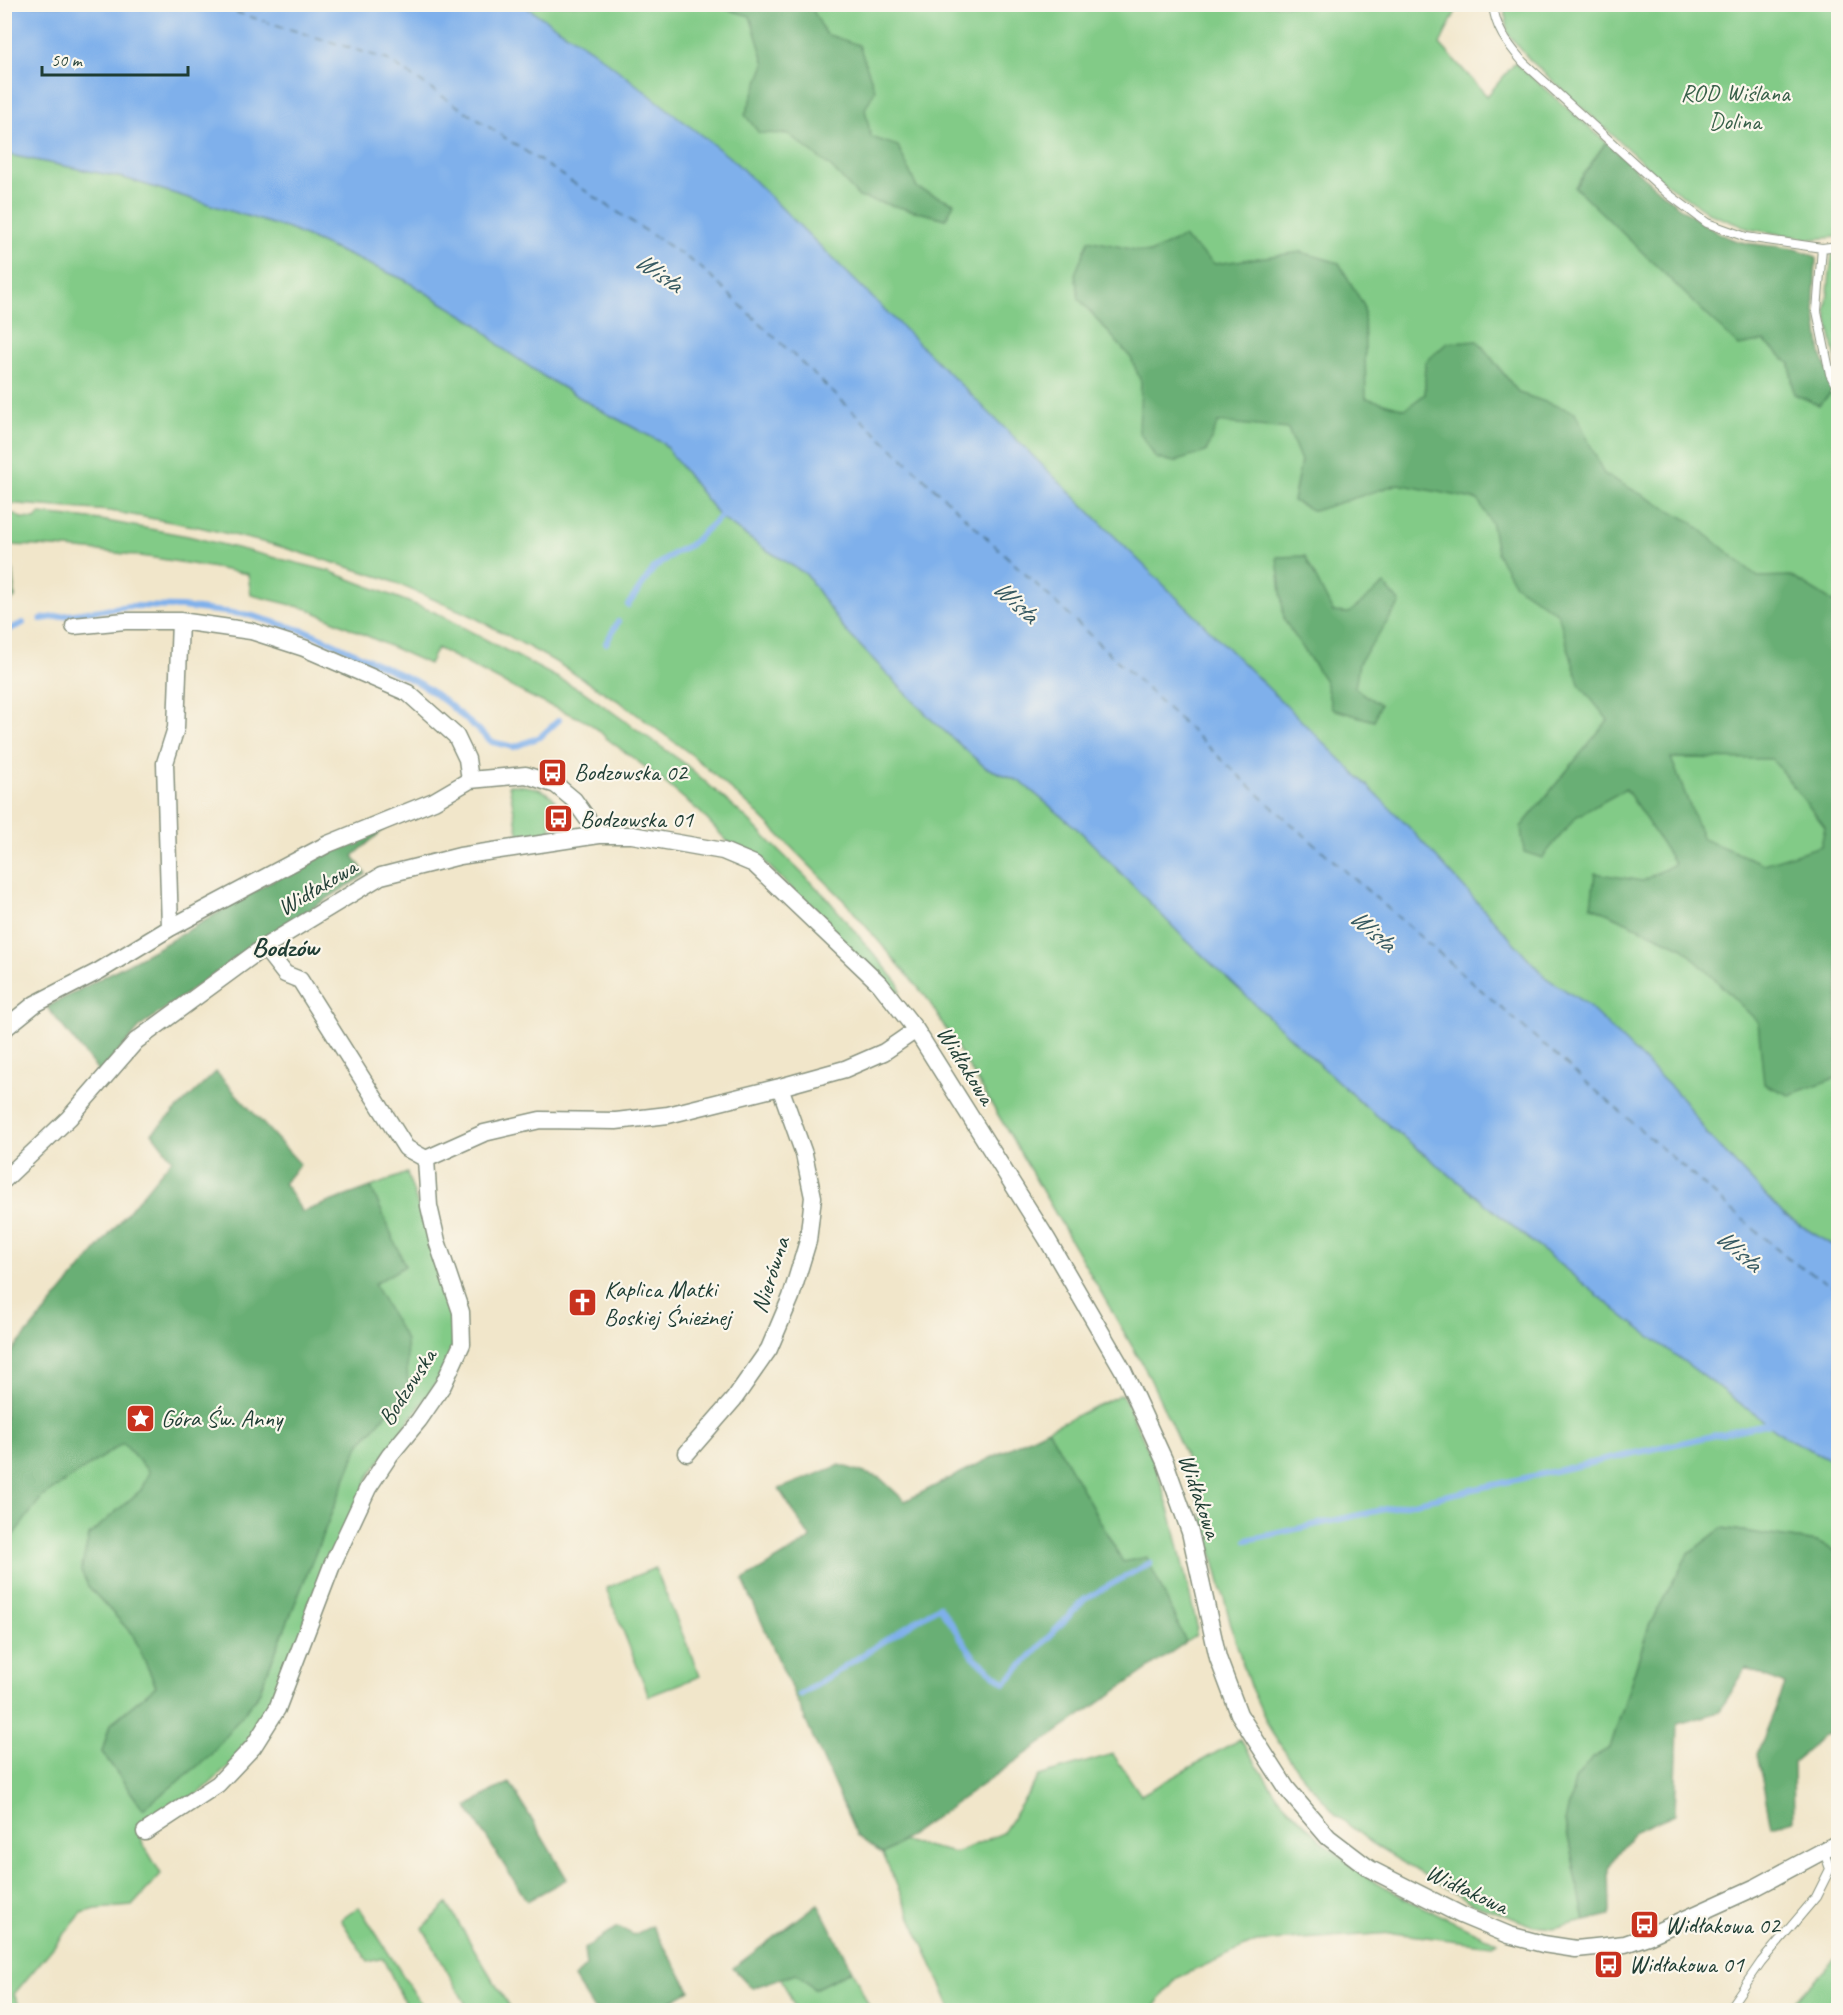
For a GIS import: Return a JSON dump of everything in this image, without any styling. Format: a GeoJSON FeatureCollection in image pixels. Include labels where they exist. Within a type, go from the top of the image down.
{"type":"FeatureCollection","features":[{"type":"Feature","properties":{"kind":"street"},"geometry":{"type":"LineString","coordinates":[[74,626],[125,621],[180,621],[251,631],[304,648],[408,693],[456,736],[467,759],[470,780]]}},
{"type":"Feature","properties":{"kind":"street"},"geometry":{"type":"LineString","coordinates":[[170,928],[165,763],[176,728],[180,621]]}},
{"type":"Feature","properties":{"kind":"street","name":"Widłakowa"},"geometry":{"type":"LineString","coordinates":[[4,1029],[35,1004],[99,971],[170,928],[328,844],[434,801],[470,780],[526,775],[556,785],[574,800],[599,835]]}},
{"type":"Feature","properties":{"kind":"street","name":"Widłakowa"},"geometry":{"type":"LineString","coordinates":[[4,1180],[69,1118],[136,1041],[264,947],[381,876],[460,856],[599,835],[632,835],[723,851],[754,864],[880,984],[916,1030],[1047,1239],[1122,1370],[1165,1462],[1190,1532],[1218,1658],[1239,1714],[1287,1790],[1328,1837],[1370,1869],[1461,1915],[1509,1935],[1543,1944],[1576,1949],[1625,1944],[1648,1936],[1756,1887],[1839,1843]]}},
{"type":"Feature","properties":{"kind":"street"},"geometry":{"type":"LineString","coordinates":[[264,947],[285,974],[300,980],[406,1148],[426,1159],[484,1133],[540,1120],[616,1121],[668,1115],[780,1087],[845,1069],[884,1052],[916,1030]]}},
{"type":"Feature","properties":{"kind":"street","name":"Nierówna"},"geometry":{"type":"LineString","coordinates":[[687,1453],[734,1399],[769,1349],[791,1297],[808,1241],[813,1197],[804,1154],[780,1087]]}},
{"type":"Feature","properties":{"kind":"street","name":"Bodzowska"},"geometry":{"type":"LineString","coordinates":[[145,1832],[218,1784],[253,1747],[277,1709],[332,1565],[368,1488],[443,1385],[462,1344],[461,1312],[437,1241],[429,1206],[426,1159]]}},
{"type":"Feature","properties":{"kind":"lane"},"geometry":{"type":"LineString","coordinates":[[1494,4],[1497,27],[1523,62],[1667,193],[1707,223],[1746,237],[1822,248],[1839,246]]}},
{"type":"Feature","properties":{"kind":"lane"},"geometry":{"type":"LineString","coordinates":[[1822,248],[1818,311],[1830,374],[1839,389]]}},
{"type":"Feature","properties":{"kind":"lane"},"geometry":{"type":"LineString","coordinates":[[1728,2010],[1761,1962],[1816,1897],[1830,1869],[1824,1852]]}},
{"type":"Feature","properties":{"kind":"green space"},"geometry":{"type":"Polygon","coordinates":[[[522,5],[1459,5],[1440,44],[1487,96],[1515,63],[1606,142],[1575,188],[1790,364],[1794,394],[1835,389],[1838,394],[1838,1249],[1784,1215],[1707,1134],[1700,1123],[1571,995],[1546,978],[1458,882],[522,5]]]}},
{"type":"Feature","properties":{"kind":"green space"},"geometry":{"type":"Polygon","coordinates":[[[712,5],[810,5],[826,34],[859,45],[875,90],[865,109],[871,137],[898,146],[917,188],[954,203],[946,219],[859,197],[832,168],[788,134],[759,133],[745,115],[765,64],[750,16],[712,5]]]}},
{"type":"Feature","properties":{"kind":"green space","name":"ROD Wiślana Dolina"},"geometry":{"type":"Polygon","coordinates":[[[1504,5],[1838,5],[1838,237],[1810,239],[1749,229],[1711,214],[1665,183],[1529,59],[1508,34],[1504,5]]]}},
{"type":"Feature","properties":{"kind":"green space"},"geometry":{"type":"Polygon","coordinates":[[[1606,142],[1663,194],[1710,228],[1737,241],[1796,249],[1816,258],[1814,300],[1821,354],[1835,389],[1819,405],[1794,394],[1790,364],[1764,341],[1739,346],[1575,187],[1606,142]]]}},
{"type":"Feature","properties":{"kind":"green space"},"geometry":{"type":"Polygon","coordinates":[[[4,154],[124,178],[289,229],[405,280],[476,323],[502,348],[545,377],[663,443],[720,517],[765,549],[806,574],[844,629],[931,719],[985,767],[1021,782],[1081,832],[1184,938],[1359,1101],[1627,1319],[1787,1438],[1838,1463],[1838,1553],[1817,1542],[1722,1528],[1688,1554],[1649,1626],[1610,1748],[1592,1758],[1565,1821],[1585,1921],[1553,1928],[1534,1926],[1472,1903],[1378,1848],[1336,1815],[1299,1772],[1272,1733],[1250,1686],[1183,1450],[1147,1372],[1006,1128],[927,998],[841,897],[753,809],[692,755],[620,702],[554,661],[470,615],[384,578],[275,545],[199,527],[110,511],[5,503],[4,154]]]}},
{"type":"Feature","properties":{"kind":"green space"},"geometry":{"type":"Polygon","coordinates":[[[1183,237],[1215,264],[1301,252],[1339,263],[1364,306],[1366,398],[1405,409],[1425,394],[1425,362],[1447,343],[1478,341],[1519,393],[1575,412],[1604,474],[1690,521],[1758,577],[1791,576],[1838,605],[1838,1077],[1789,1095],[1764,1084],[1758,1022],[1683,948],[1591,906],[1595,873],[1642,881],[1675,864],[1626,789],[1577,816],[1542,858],[1524,852],[1521,827],[1608,720],[1579,684],[1558,614],[1515,585],[1497,553],[1492,525],[1478,500],[1398,484],[1314,511],[1293,501],[1301,461],[1288,429],[1218,422],[1206,452],[1174,462],[1156,458],[1139,432],[1141,382],[1131,358],[1079,299],[1075,274],[1089,240],[1150,253],[1183,237]],[[1671,758],[1703,839],[1764,864],[1821,846],[1825,827],[1772,759],[1671,758]]]}},
{"type":"Feature","properties":{"kind":"green space"},"geometry":{"type":"Polygon","coordinates":[[[1838,254],[1838,370],[1826,311],[1832,255],[1838,254]]]}},
{"type":"Feature","properties":{"kind":"green space"},"geometry":{"type":"Polygon","coordinates":[[[5,514],[35,519],[40,514],[101,520],[188,536],[329,571],[434,612],[584,692],[684,763],[744,816],[826,897],[899,984],[900,993],[887,986],[756,853],[728,842],[700,812],[585,721],[529,696],[437,648],[429,664],[308,609],[251,595],[248,574],[127,554],[5,545],[5,514]]]}},
{"type":"Feature","properties":{"kind":"green space"},"geometry":{"type":"Polygon","coordinates":[[[5,545],[10,545],[15,598],[5,606],[5,545]]]}},
{"type":"Feature","properties":{"kind":"green space"},"geometry":{"type":"Polygon","coordinates":[[[1305,556],[1333,612],[1349,613],[1384,584],[1400,603],[1359,663],[1355,688],[1380,705],[1374,721],[1332,709],[1325,681],[1284,620],[1277,557],[1305,556]]]}},
{"type":"Feature","properties":{"kind":"green space"},"geometry":{"type":"Polygon","coordinates":[[[509,785],[528,786],[546,792],[555,800],[549,809],[551,831],[519,837],[509,785]]]}},
{"type":"Feature","properties":{"kind":"green space"},"geometry":{"type":"Polygon","coordinates":[[[391,823],[353,856],[366,874],[260,941],[141,1026],[100,1073],[47,1007],[163,945],[332,846],[391,823]]]}},
{"type":"Feature","properties":{"kind":"green space"},"geometry":{"type":"Polygon","coordinates":[[[216,1072],[300,1164],[284,1183],[302,1212],[371,1187],[405,1266],[374,1284],[406,1340],[408,1390],[359,1445],[258,1695],[209,1757],[143,1809],[102,1752],[110,1725],[156,1686],[133,1635],[88,1586],[81,1571],[89,1535],[141,1490],[149,1472],[123,1443],[42,1497],[5,1546],[5,1360],[172,1159],[152,1133],[216,1072]]]}},
{"type":"Feature","properties":{"kind":"green space"},"geometry":{"type":"Polygon","coordinates":[[[407,1173],[449,1299],[455,1333],[451,1356],[433,1388],[369,1476],[272,1704],[232,1763],[202,1791],[142,1829],[142,1842],[161,1874],[132,1906],[96,1909],[82,1913],[14,1994],[20,2007],[15,2010],[4,2010],[4,1546],[42,1497],[123,1443],[150,1472],[141,1490],[89,1535],[88,1586],[133,1635],[156,1686],[110,1724],[102,1752],[143,1809],[258,1695],[359,1445],[408,1390],[405,1340],[373,1284],[405,1266],[371,1187],[407,1173]]]}},
{"type":"Feature","properties":{"kind":"green space"},"geometry":{"type":"Polygon","coordinates":[[[1122,1394],[1155,1464],[1172,1519],[1197,1626],[1195,1636],[1186,1642],[1147,1558],[1123,1562],[1048,1429],[1122,1394]]]}},
{"type":"Feature","properties":{"kind":"green space"},"geometry":{"type":"Polygon","coordinates":[[[1048,1429],[1123,1562],[1147,1557],[1186,1642],[883,1854],[857,1836],[743,1580],[811,1539],[779,1489],[840,1465],[880,1478],[905,1501],[1048,1429]]]}},
{"type":"Feature","properties":{"kind":"green space"},"geometry":{"type":"Polygon","coordinates":[[[1722,1528],[1817,1542],[1838,1553],[1838,1737],[1826,1734],[1793,1762],[1794,1820],[1771,1826],[1757,1754],[1785,1685],[1746,1668],[1719,1712],[1678,1724],[1675,1814],[1635,1831],[1609,1866],[1610,1915],[1585,1921],[1565,1821],[1575,1780],[1592,1758],[1610,1748],[1649,1626],[1688,1554],[1722,1528]]]}},
{"type":"Feature","properties":{"kind":"green space"},"geometry":{"type":"Polygon","coordinates":[[[655,1568],[700,1676],[649,1696],[606,1588],[655,1568]]]}},
{"type":"Feature","properties":{"kind":"green space"},"geometry":{"type":"Polygon","coordinates":[[[1240,1739],[1278,1797],[1324,1843],[1365,1876],[1408,1900],[1497,1942],[1492,1945],[1393,1933],[1256,1942],[1177,1978],[1151,2010],[952,2010],[883,1854],[903,1841],[955,1853],[1003,1833],[1039,1776],[1113,1754],[1141,1795],[1240,1739]]]}},
{"type":"Feature","properties":{"kind":"green space"},"geometry":{"type":"Polygon","coordinates":[[[510,1783],[567,1879],[527,1901],[467,1807],[510,1783]]]}},
{"type":"Feature","properties":{"kind":"green space"},"geometry":{"type":"Polygon","coordinates":[[[447,1904],[511,2010],[469,2010],[423,1928],[447,1904]]]}},
{"type":"Feature","properties":{"kind":"green space"},"geometry":{"type":"Polygon","coordinates":[[[818,1904],[852,1970],[814,1989],[796,1973],[752,1988],[733,1968],[818,1904]]]}},
{"type":"Feature","properties":{"kind":"green space"},"geometry":{"type":"Polygon","coordinates":[[[359,1907],[425,2010],[408,2010],[383,1958],[368,1962],[341,1920],[359,1907]]]}},
{"type":"Feature","properties":{"kind":"green space"},"geometry":{"type":"Polygon","coordinates":[[[652,1926],[690,1990],[656,2010],[594,2010],[574,1978],[586,1966],[584,1949],[618,1927],[634,1935],[652,1926]]]}},
{"type":"Feature","properties":{"kind":"green space"},"geometry":{"type":"Polygon","coordinates":[[[1838,1956],[1838,2010],[1789,2010],[1806,1989],[1838,1956]]]}},
{"type":"Feature","properties":{"kind":"green space"},"geometry":{"type":"Polygon","coordinates":[[[852,1970],[871,2010],[796,2010],[781,1978],[796,1973],[814,1989],[852,1970]]]}},
{"type":"Feature","properties":{"kind":"water","name":"Wisła"},"geometry":{"type":"Polygon","coordinates":[[[4,5],[523,5],[592,50],[733,160],[1406,824],[1546,978],[1585,1003],[1684,1100],[1707,1134],[1784,1215],[1838,1249],[1838,1463],[1787,1438],[1627,1319],[1359,1101],[1184,938],[1081,832],[1021,782],[985,767],[931,719],[844,629],[806,574],[765,549],[720,517],[663,443],[545,377],[502,348],[476,323],[405,280],[289,229],[124,178],[5,154],[4,5]]]}},
{"type":"Feature","properties":{"kind":"waterway"},"geometry":{"type":"LineString","coordinates":[[628,605],[654,568],[674,553],[690,545],[720,517]]}},
{"type":"Feature","properties":{"kind":"waterway"},"geometry":{"type":"LineString","coordinates":[[41,619],[128,606],[182,607],[249,615],[311,633],[421,684],[446,702],[492,742],[514,747],[540,737],[559,720]]}},
{"type":"Feature","properties":{"kind":"waterway"},"geometry":{"type":"LineString","coordinates":[[606,643],[618,622]]}},
{"type":"Feature","properties":{"kind":"waterway"},"geometry":{"type":"LineString","coordinates":[[4,634],[23,623]]}},
{"type":"Feature","properties":{"kind":"waterway"},"geometry":{"type":"LineString","coordinates":[[1247,1540],[1774,1422]]}},
{"type":"Feature","properties":{"kind":"waterway"},"geometry":{"type":"LineString","coordinates":[[800,1695],[939,1606],[974,1657],[1005,1683],[1085,1599],[1150,1563]]}},
{"type":"Feature","properties":{"kind":"ferry route"},"geometry":{"type":"LineString","coordinates":[[209,4],[386,59],[699,266],[1270,805],[1787,1258],[1838,1289]]}},
{"type":"Feature","properties":{"kind":"place","name":"Bodzowska 02"},"geometry":{"type":"Point","coordinates":[553,772]}},
{"type":"Feature","properties":{"kind":"place","name":"Bodzowska 01"},"geometry":{"type":"Point","coordinates":[559,819]}},
{"type":"Feature","properties":{"kind":"place","name":"Kaplica Matki Boskiej Śnieżnej"},"geometry":{"type":"Point","coordinates":[583,1303]}},
{"type":"Feature","properties":{"kind":"place","name":"Góra Św. Anny"},"geometry":{"type":"Point","coordinates":[140,1418]}},
{"type":"Feature","properties":{"kind":"place","name":"Widłakowa 02"},"geometry":{"type":"Point","coordinates":[1644,1925]}},
{"type":"Feature","properties":{"kind":"place","name":"Widłakowa 01"},"geometry":{"type":"Point","coordinates":[1608,1964]}},
{"type":"Feature","properties":{"kind":"district","name":"Bodzów"},"geometry":{"type":"Point","coordinates":[285,947]}}]}
